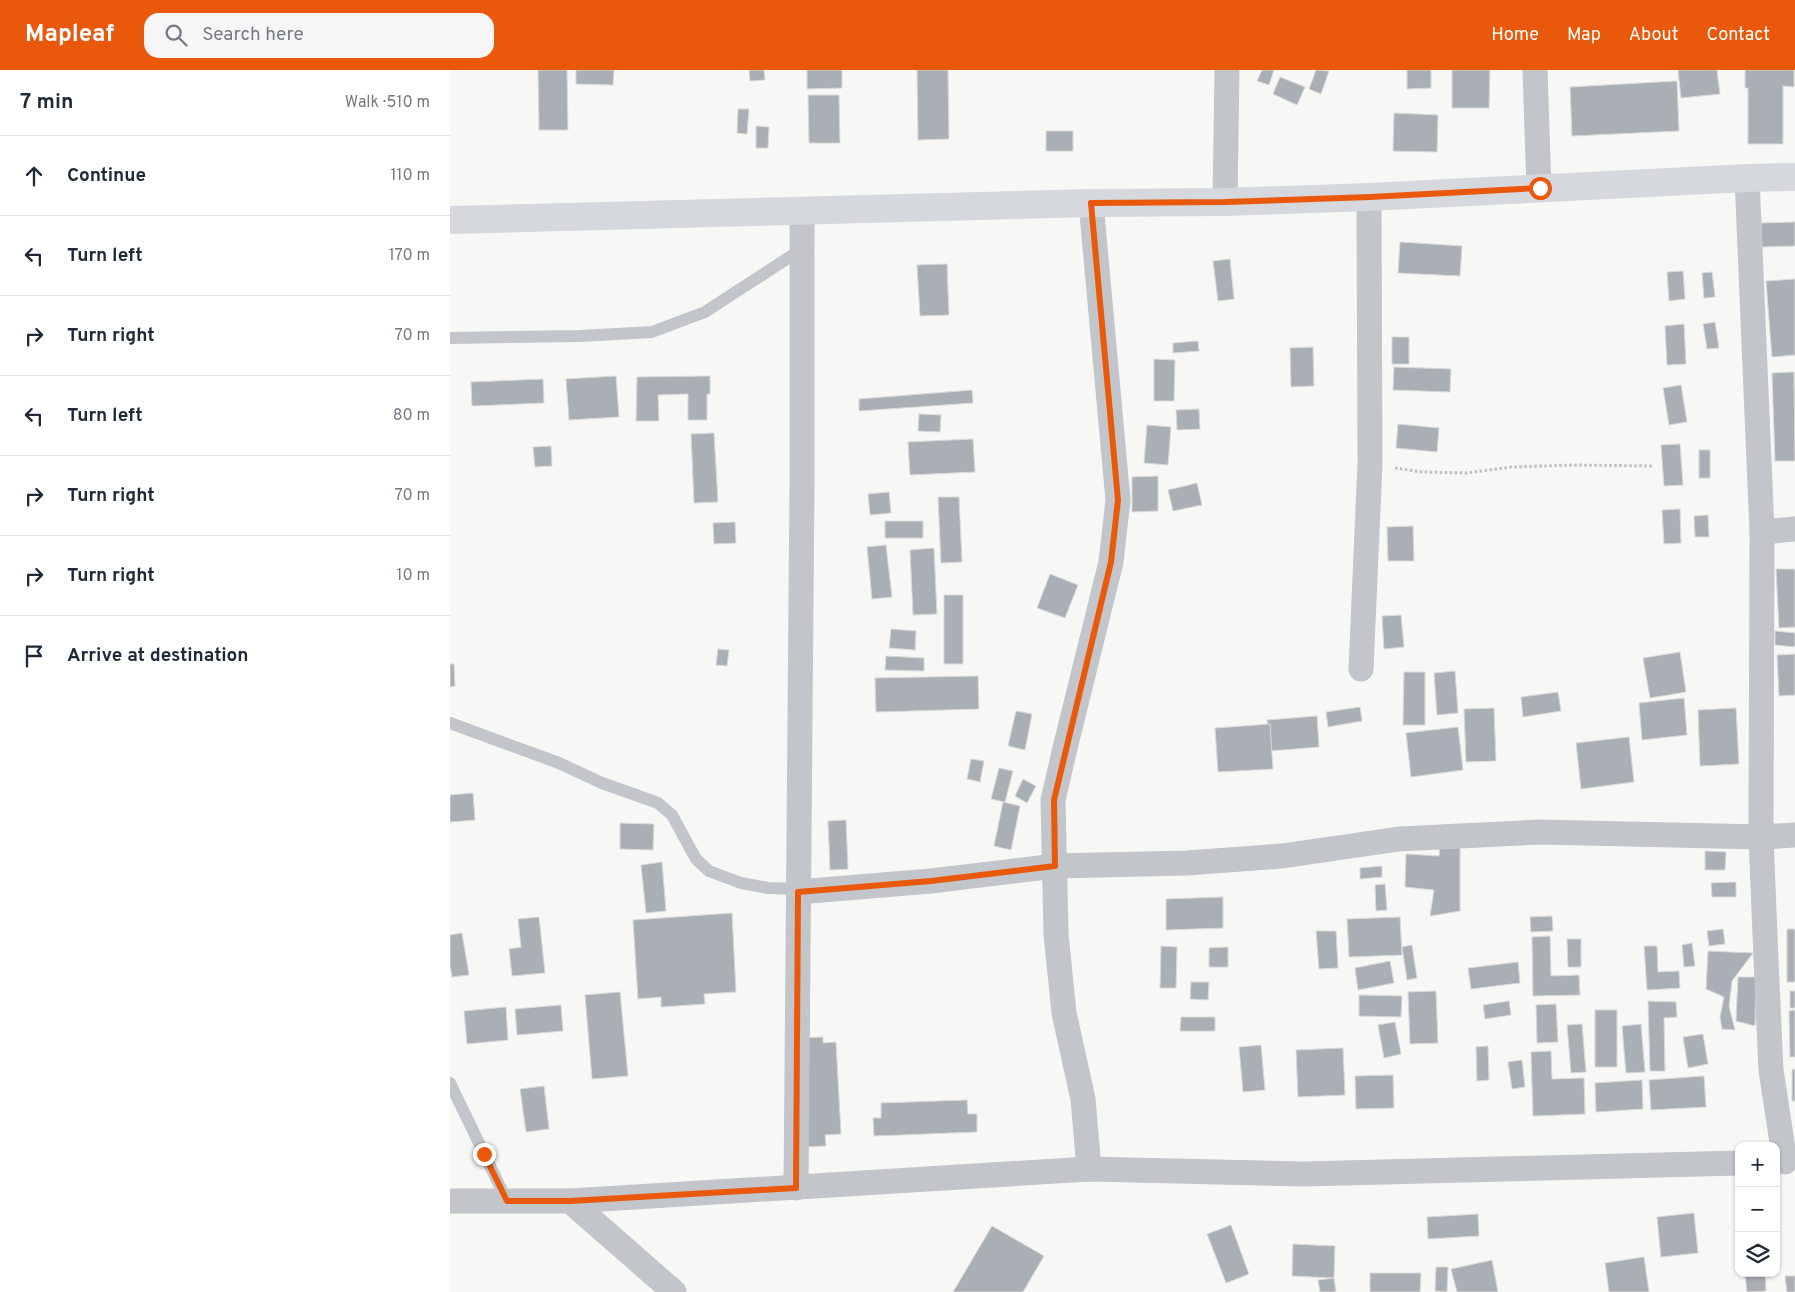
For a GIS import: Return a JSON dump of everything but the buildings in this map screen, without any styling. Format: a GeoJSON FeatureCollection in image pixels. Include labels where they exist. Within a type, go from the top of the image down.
{"type":"FeatureCollection","features":[{"type":"Feature","properties":{"kind":"street"},"geometry":{"type":"LineString","coordinates":[[1225,202],[1227,70]]}},
{"type":"Feature","properties":{"kind":"street"},"geometry":{"type":"LineString","coordinates":[[1535,70],[1540,188]]}},
{"type":"Feature","properties":{"kind":"street"},"geometry":{"type":"LineString","coordinates":[[1747,178],[1762,532],[1761,837],[1771,1070],[1786,1162]]}},
{"type":"Feature","properties":{"kind":"street"},"geometry":{"type":"LineString","coordinates":[[450,220],[1091,203],[1225,202],[1370,197],[1747,178],[1795,178]]}},
{"type":"Feature","properties":{"kind":"street"},"geometry":{"type":"LineString","coordinates":[[1361,669],[1370,464],[1370,197]]}},
{"type":"Feature","properties":{"kind":"street"},"geometry":{"type":"LineString","coordinates":[[1089,1169],[1084,1099],[1064,1014],[1056,934],[1054,800],[1068,735],[1111,562],[1118,500],[1091,203]]}},
{"type":"Feature","properties":{"kind":"street"},"geometry":{"type":"LineString","coordinates":[[796,1188],[802,212]]}},
{"type":"Feature","properties":{"kind":"street"},"geometry":{"type":"LineString","coordinates":[[1762,532],[1795,529]]}},
{"type":"Feature","properties":{"kind":"street"},"geometry":{"type":"LineString","coordinates":[[798,890],[931,881],[1055,866],[1187,863],[1282,856],[1399,839],[1540,832],[1761,837],[1795,835]]}},
{"type":"Feature","properties":{"kind":"street"},"geometry":{"type":"LineString","coordinates":[[450,1201],[570,1201],[1089,1169],[1304,1174],[1735,1163]]}},
{"type":"Feature","properties":{"kind":"street"},"geometry":{"type":"LineString","coordinates":[[570,1201],[674,1292]]}},
{"type":"Feature","properties":{"kind":"lane"},"geometry":{"type":"LineString","coordinates":[[450,338],[580,336],[652,332],[705,312],[802,249]]}},
{"type":"Feature","properties":{"kind":"lane"},"geometry":{"type":"LineString","coordinates":[[450,723],[559,763],[602,782],[658,803],[672,815],[696,859],[709,871],[742,883],[768,888],[798,890]]}},
{"type":"Feature","properties":{"kind":"lane"},"geometry":{"type":"LineString","coordinates":[[450,1083],[507,1201]]}},
{"type":"Feature","properties":{"kind":"path"},"geometry":{"type":"LineString","coordinates":[[1370,464],[1422,472],[1466,473],[1512,467],[1574,464],[1652,466]]}},
{"type":"Feature","properties":{"kind":"route"},"geometry":{"type":"LineString","coordinates":[[484,1154],[507,1201],[570,1201],[796,1188],[798,892],[931,881],[1055,866],[1054,800],[1111,562],[1118,500],[1091,203],[1225,202],[1540,188]]}}]}
